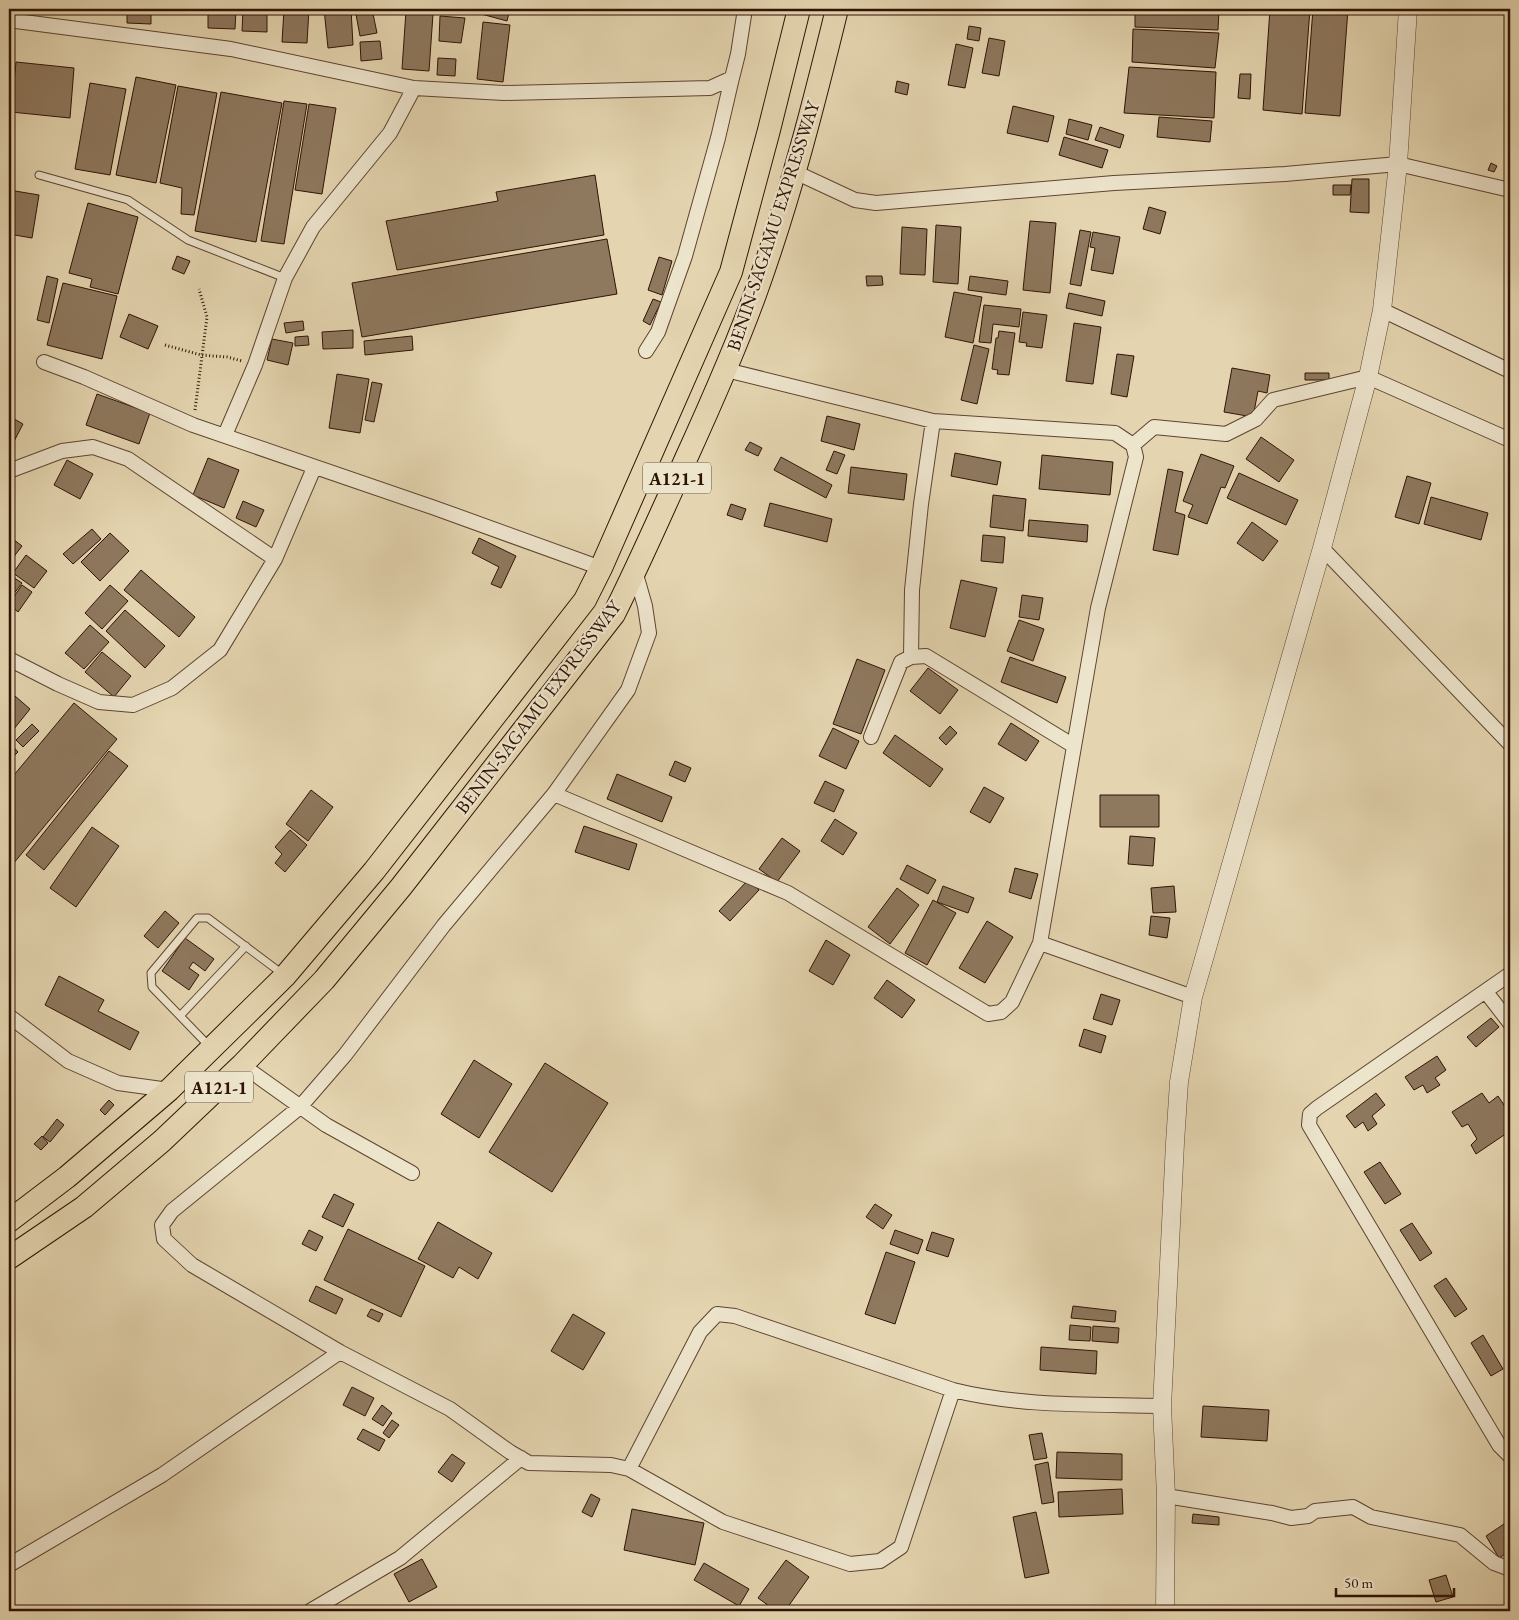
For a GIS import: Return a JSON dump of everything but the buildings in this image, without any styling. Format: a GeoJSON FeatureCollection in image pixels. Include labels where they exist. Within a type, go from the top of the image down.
{"type":"FeatureCollection","features":[{"type":"Feature","properties":{"kind":"highway","name":"BENIN-SAGAMU EXPRESSWAY"},"geometry":{"type":"LineString","coordinates":[[285,976],[374,871],[585,600],[601,568],[731,272],[799,9]]}},
{"type":"Feature","properties":{"kind":"highway","name":"BENIN-SAGAMU EXPRESSWAY"},"geometry":{"type":"LineString","coordinates":[[242,1065],[324,980],[401,887],[614,614],[726,370],[757,288],[795,172],[836,9]]}},
{"type":"Feature","properties":{"kind":"highway","name":"A121-1"},"geometry":{"type":"LineString","coordinates":[[9,1221],[67,1177],[169,1090],[285,976]]}},
{"type":"Feature","properties":{"kind":"highway","name":"A121-1"},"geometry":{"type":"LineString","coordinates":[[9,1258],[91,1201],[162,1141],[242,1065]]}},
{"type":"Feature","properties":{"kind":"street"},"geometry":{"type":"LineString","coordinates":[[646,351],[658,332],[685,256],[718,138],[738,54],[745,9]]}},
{"type":"Feature","properties":{"kind":"street"},"geometry":{"type":"LineString","coordinates":[[1165,1611],[1166,1496],[1162,1406],[1178,1100],[1193,997],[1322,548],[1368,377],[1382,310],[1398,164],[1408,9]]}},
{"type":"Feature","properties":{"kind":"street"},"geometry":{"type":"LineString","coordinates":[[16,21],[231,49],[414,88],[504,93],[710,88],[732,78]]}},
{"type":"Feature","properties":{"kind":"street"},"geometry":{"type":"LineString","coordinates":[[224,435],[255,365],[285,278],[313,227],[390,133],[414,88]]}},
{"type":"Feature","properties":{"kind":"street"},"geometry":{"type":"LineString","coordinates":[[795,172],[855,200],[876,203],[1114,183],[1284,174],[1398,164],[1510,190]]}},
{"type":"Feature","properties":{"kind":"street"},"geometry":{"type":"LineString","coordinates":[[1382,310],[1510,371]]}},
{"type":"Feature","properties":{"kind":"street"},"geometry":{"type":"LineString","coordinates":[[44,362],[84,377],[192,425],[432,507],[601,568]]}},
{"type":"Feature","properties":{"kind":"street"},"geometry":{"type":"LineString","coordinates":[[554,794],[788,893],[988,1014],[1001,1012],[1012,1002],[1040,943],[1098,608],[1136,457],[1132,444],[1115,433],[933,421],[726,370]]}},
{"type":"Feature","properties":{"kind":"street"},"geometry":{"type":"LineString","coordinates":[[1132,444],[1154,427],[1226,434],[1256,419],[1273,400],[1368,377],[1510,440]]}},
{"type":"Feature","properties":{"kind":"street"},"geometry":{"type":"LineString","coordinates":[[911,656],[912,590],[921,504],[933,421]]}},
{"type":"Feature","properties":{"kind":"street"},"geometry":{"type":"LineString","coordinates":[[9,471],[62,451],[85,448],[93,448],[128,459],[275,559]]}},
{"type":"Feature","properties":{"kind":"street"},"geometry":{"type":"LineString","coordinates":[[9,660],[99,702],[133,704],[172,688],[220,650],[275,559],[314,468]]}},
{"type":"Feature","properties":{"kind":"street"},"geometry":{"type":"LineString","coordinates":[[1322,548],[1510,744]]}},
{"type":"Feature","properties":{"kind":"street"},"geometry":{"type":"LineString","coordinates":[[635,571],[645,606],[648,633],[628,690],[554,794],[444,925],[345,1056],[300,1107],[172,1211],[162,1225],[164,1239],[192,1265],[340,1352],[450,1409],[530,1464],[611,1466],[629,1469],[723,1522],[850,1564],[880,1562],[900,1547],[953,1390]]}},
{"type":"Feature","properties":{"kind":"street"},"geometry":{"type":"LineString","coordinates":[[871,737],[901,662],[911,656],[926,656],[1074,746]]}},
{"type":"Feature","properties":{"kind":"street"},"geometry":{"type":"LineString","coordinates":[[1040,943],[1193,997]]}},
{"type":"Feature","properties":{"kind":"street"},"geometry":{"type":"LineString","coordinates":[[1510,974],[1317,1108],[1310,1114],[1309,1125],[1499,1445],[1510,1456]]}},
{"type":"Feature","properties":{"kind":"street"},"geometry":{"type":"LineString","coordinates":[[1486,992],[1510,1023]]}},
{"type":"Feature","properties":{"kind":"street"},"geometry":{"type":"LineString","coordinates":[[9,1016],[68,1061],[118,1083],[169,1090]]}},
{"type":"Feature","properties":{"kind":"street"},"geometry":{"type":"LineString","coordinates":[[242,1065],[326,1126],[412,1173]]}},
{"type":"Feature","properties":{"kind":"street"},"geometry":{"type":"LineString","coordinates":[[629,1469],[700,1332],[717,1314],[735,1316],[978,1397],[1037,1403],[1162,1406]]}},
{"type":"Feature","properties":{"kind":"street"},"geometry":{"type":"LineString","coordinates":[[9,1565],[162,1475],[340,1352]]}},
{"type":"Feature","properties":{"kind":"street"},"geometry":{"type":"LineString","coordinates":[[310,1611],[400,1558],[521,1458]]}},
{"type":"Feature","properties":{"kind":"street"},"geometry":{"type":"LineString","coordinates":[[1166,1496],[1272,1513],[1291,1518],[1308,1516],[1315,1511],[1353,1507],[1371,1517],[1460,1535],[1494,1562],[1510,1569]]}},
{"type":"Feature","properties":{"kind":"lane"},"geometry":{"type":"LineString","coordinates":[[38,175],[128,200],[188,240],[285,278]]}},
{"type":"Feature","properties":{"kind":"lane"},"geometry":{"type":"LineString","coordinates":[[212,1049],[152,987],[151,973],[197,918],[208,918],[285,976]]}},
{"type":"Feature","properties":{"kind":"lane"},"geometry":{"type":"LineString","coordinates":[[180,1016],[246,946]]}},
{"type":"Feature","properties":{"kind":"path"},"geometry":{"type":"LineString","coordinates":[[192,425],[207,317],[199,289]]}},
{"type":"Feature","properties":{"kind":"path"},"geometry":{"type":"LineString","coordinates":[[165,345],[201,355],[227,357],[255,365]]}}]}
